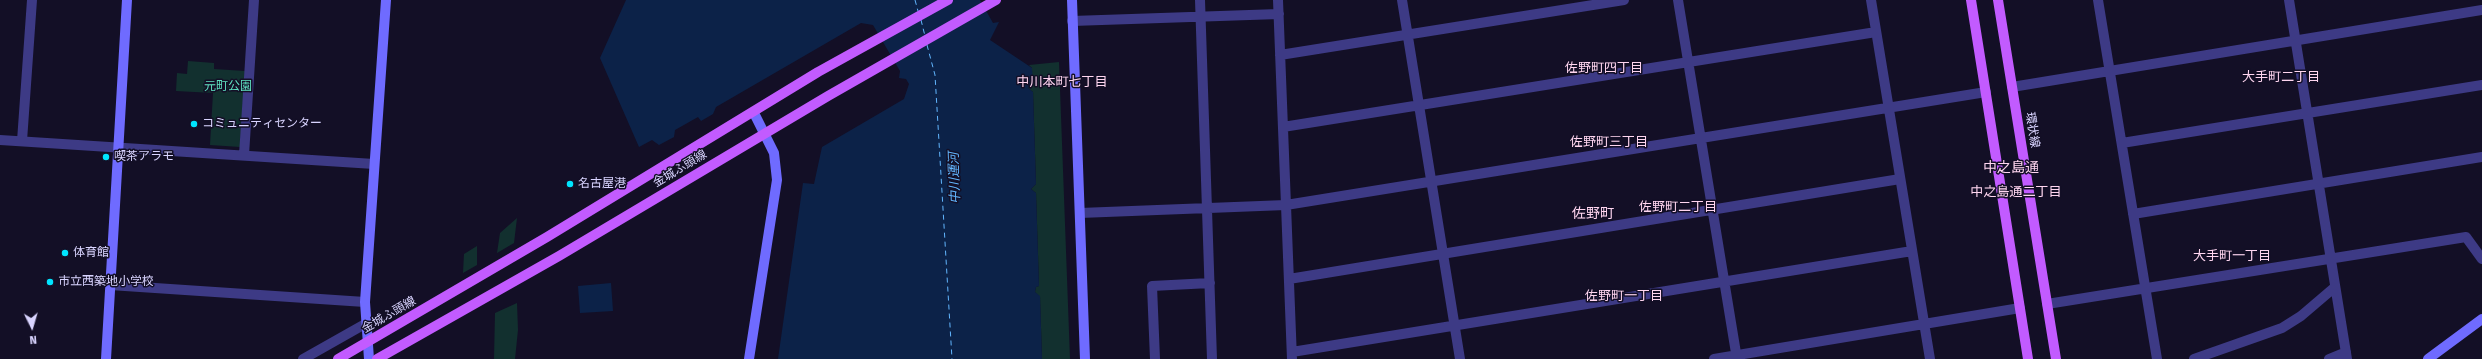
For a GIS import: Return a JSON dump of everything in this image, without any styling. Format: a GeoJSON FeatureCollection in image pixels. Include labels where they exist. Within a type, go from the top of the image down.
{"type":"FeatureCollection","features":[{"type":"Feature","properties":{"kind":"main road","name":"金城ふ頭線"},"geometry":{"type":"LineString","coordinates":[[338,359],[547,237],[754,113],[818,72],[948,0]]}},
{"type":"Feature","properties":{"kind":"main road","name":"金城ふ頭線"},"geometry":{"type":"LineString","coordinates":[[377,359],[559,256],[828,96],[996,0]]}},
{"type":"Feature","properties":{"kind":"main road"},"geometry":{"type":"LineString","coordinates":[[1971,0],[2028,359]]}},
{"type":"Feature","properties":{"kind":"main road","name":"環状線"},"geometry":{"type":"LineString","coordinates":[[1998,0],[2056,359]]}},
{"type":"Feature","properties":{"kind":"street"},"geometry":{"type":"LineString","coordinates":[[22,141],[32,0]]}},
{"type":"Feature","properties":{"kind":"street"},"geometry":{"type":"LineString","coordinates":[[106,359],[127,0]]}},
{"type":"Feature","properties":{"kind":"street"},"geometry":{"type":"LineString","coordinates":[[244,155],[254,0]]}},
{"type":"Feature","properties":{"kind":"street"},"geometry":{"type":"LineString","coordinates":[[369,359],[365,324],[365,302],[386,0]]}},
{"type":"Feature","properties":{"kind":"street"},"geometry":{"type":"LineString","coordinates":[[1072,0],[1085,359]]}},
{"type":"Feature","properties":{"kind":"street"},"geometry":{"type":"LineString","coordinates":[[1200,0],[1212,359]]}},
{"type":"Feature","properties":{"kind":"street"},"geometry":{"type":"LineString","coordinates":[[1278,0],[1292,356],[1455,326],[1912,251]]}},
{"type":"Feature","properties":{"kind":"street"},"geometry":{"type":"LineString","coordinates":[[1402,0],[1460,359]]}},
{"type":"Feature","properties":{"kind":"street"},"geometry":{"type":"LineString","coordinates":[[1280,56],[1624,0]]}},
{"type":"Feature","properties":{"kind":"street"},"geometry":{"type":"LineString","coordinates":[[1678,0],[1737,357]]}},
{"type":"Feature","properties":{"kind":"street"},"geometry":{"type":"LineString","coordinates":[[1870,0],[1930,359]]}},
{"type":"Feature","properties":{"kind":"street"},"geometry":{"type":"LineString","coordinates":[[2098,0],[2157,359]]}},
{"type":"Feature","properties":{"kind":"street"},"geometry":{"type":"LineString","coordinates":[[2289,0],[2346,356],[2329,359]]}},
{"type":"Feature","properties":{"kind":"street"},"geometry":{"type":"LineString","coordinates":[[2012,87],[2482,10]]}},
{"type":"Feature","properties":{"kind":"street"},"geometry":{"type":"LineString","coordinates":[[1072,21],[1279,14]]}},
{"type":"Feature","properties":{"kind":"street"},"geometry":{"type":"LineString","coordinates":[[1283,127],[1876,32]]}},
{"type":"Feature","properties":{"kind":"street"},"geometry":{"type":"LineString","coordinates":[[2122,143],[2482,85]]}},
{"type":"Feature","properties":{"kind":"street"},"geometry":{"type":"LineString","coordinates":[[1080,213],[1286,205],[1986,92]]}},
{"type":"Feature","properties":{"kind":"street"},"geometry":{"type":"LineString","coordinates":[[749,359],[777,180],[774,153],[754,113]]}},
{"type":"Feature","properties":{"kind":"street"},"geometry":{"type":"LineString","coordinates":[[0,140],[374,164]]}},
{"type":"Feature","properties":{"kind":"street"},"geometry":{"type":"LineString","coordinates":[[2133,214],[2482,157]]}},
{"type":"Feature","properties":{"kind":"street"},"geometry":{"type":"LineString","coordinates":[[1289,279],[1900,179]]}},
{"type":"Feature","properties":{"kind":"street"},"geometry":{"type":"LineString","coordinates":[[2047,304],[2466,237],[2482,259]]}},
{"type":"Feature","properties":{"kind":"street"},"geometry":{"type":"LineString","coordinates":[[1155,359],[1152,286],[1210,283]]}},
{"type":"Feature","properties":{"kind":"street"},"geometry":{"type":"LineString","coordinates":[[110,285],[365,302]]}},
{"type":"Feature","properties":{"kind":"street"},"geometry":{"type":"LineString","coordinates":[[2194,359],[2282,328],[2301,316],[2335,287]]}},
{"type":"Feature","properties":{"kind":"street"},"geometry":{"type":"LineString","coordinates":[[1714,359],[1737,357],[2020,308]]}},
{"type":"Feature","properties":{"kind":"street"},"geometry":{"type":"LineString","coordinates":[[2428,359],[2482,319]]}},
{"type":"Feature","properties":{"kind":"street"},"geometry":{"type":"LineString","coordinates":[[303,359],[365,324]]}},
{"type":"Feature","properties":{"kind":"green space","name":"元町公園"},"geometry":{"type":"Polygon","coordinates":[[[188,61],[214,63],[214,69],[245,71],[240,147],[210,145],[213,93],[176,91],[177,73],[187,74],[188,61]]]}},
{"type":"Feature","properties":{"kind":"green space"},"geometry":{"type":"Polygon","coordinates":[[[1059,62],[1070,359],[1042,359],[1040,297],[1035,292],[1036,287],[1039,286],[1036,193],[1031,189],[1036,184],[1033,92],[1028,88],[1032,68],[1029,65],[1059,62]]]}},
{"type":"Feature","properties":{"kind":"green space"},"geometry":{"type":"Polygon","coordinates":[[[517,218],[514,243],[497,253],[500,233],[517,218]]]}},
{"type":"Feature","properties":{"kind":"green space"},"geometry":{"type":"Polygon","coordinates":[[[477,246],[477,265],[463,273],[464,254],[477,246]]]}},
{"type":"Feature","properties":{"kind":"green space"},"geometry":{"type":"Polygon","coordinates":[[[517,303],[518,330],[515,359],[494,359],[495,313],[517,303]]]}},
{"type":"Feature","properties":{"kind":"water","name":"中川運河"},"geometry":{"type":"Polygon","coordinates":[[[626,0],[980,0],[993,23],[999,22],[990,40],[1032,68],[1033,83],[1028,88],[1033,92],[1036,184],[1031,189],[1036,193],[1039,286],[1036,287],[1035,292],[1040,296],[1042,359],[778,359],[803,183],[814,184],[822,147],[904,99],[909,84],[906,79],[899,78],[900,71],[873,25],[861,23],[716,107],[713,114],[701,121],[698,117],[675,130],[674,137],[659,145],[652,140],[639,147],[600,58],[626,0]]]}},
{"type":"Feature","properties":{"kind":"water"},"geometry":{"type":"Polygon","coordinates":[[[611,283],[613,311],[580,313],[578,286],[611,283]]]}},
{"type":"Feature","properties":{"kind":"ferry route"},"geometry":{"type":"LineString","coordinates":[[915,0],[918,11]]}},
{"type":"Feature","properties":{"kind":"ferry route"},"geometry":{"type":"LineString","coordinates":[[921,20],[925,36]]}},
{"type":"Feature","properties":{"kind":"ferry route"},"geometry":{"type":"LineString","coordinates":[[927,45],[935,75],[952,359]]}},
{"type":"Feature","properties":{"kind":"place","name":"コミュニティセンター"},"geometry":{"type":"Point","coordinates":[194,124]}},
{"type":"Feature","properties":{"kind":"place","name":"喫茶アラモ"},"geometry":{"type":"Point","coordinates":[106,157]}},
{"type":"Feature","properties":{"kind":"place","name":"名古屋港"},"geometry":{"type":"Point","coordinates":[570,184]}},
{"type":"Feature","properties":{"kind":"place","name":"体育館"},"geometry":{"type":"Point","coordinates":[65,253]}},
{"type":"Feature","properties":{"kind":"place","name":"市立西築地小学校"},"geometry":{"type":"Point","coordinates":[50,282]}},
{"type":"Feature","properties":{"kind":"district","name":"佐野町四丁目"},"geometry":{"type":"Point","coordinates":[1604,68]}},
{"type":"Feature","properties":{"kind":"district","name":"大手町二丁目"},"geometry":{"type":"Point","coordinates":[2281,77]}},
{"type":"Feature","properties":{"kind":"district","name":"中川本町七丁目"},"geometry":{"type":"Point","coordinates":[1062,82]}},
{"type":"Feature","properties":{"kind":"district","name":"佐野町三丁目"},"geometry":{"type":"Point","coordinates":[1609,142]}},
{"type":"Feature","properties":{"kind":"district","name":"中之島通"},"geometry":{"type":"Point","coordinates":[2011,168]}},
{"type":"Feature","properties":{"kind":"district","name":"中之島通二丁目"},"geometry":{"type":"Point","coordinates":[2016,192]}},
{"type":"Feature","properties":{"kind":"district","name":"佐野町二丁目"},"geometry":{"type":"Point","coordinates":[1678,207]}},
{"type":"Feature","properties":{"kind":"district","name":"佐野町"},"geometry":{"type":"Point","coordinates":[1593,214]}},
{"type":"Feature","properties":{"kind":"district","name":"大手町一丁目"},"geometry":{"type":"Point","coordinates":[2232,256]}},
{"type":"Feature","properties":{"kind":"district","name":"佐野町一丁目"},"geometry":{"type":"Point","coordinates":[1624,296]}}]}
